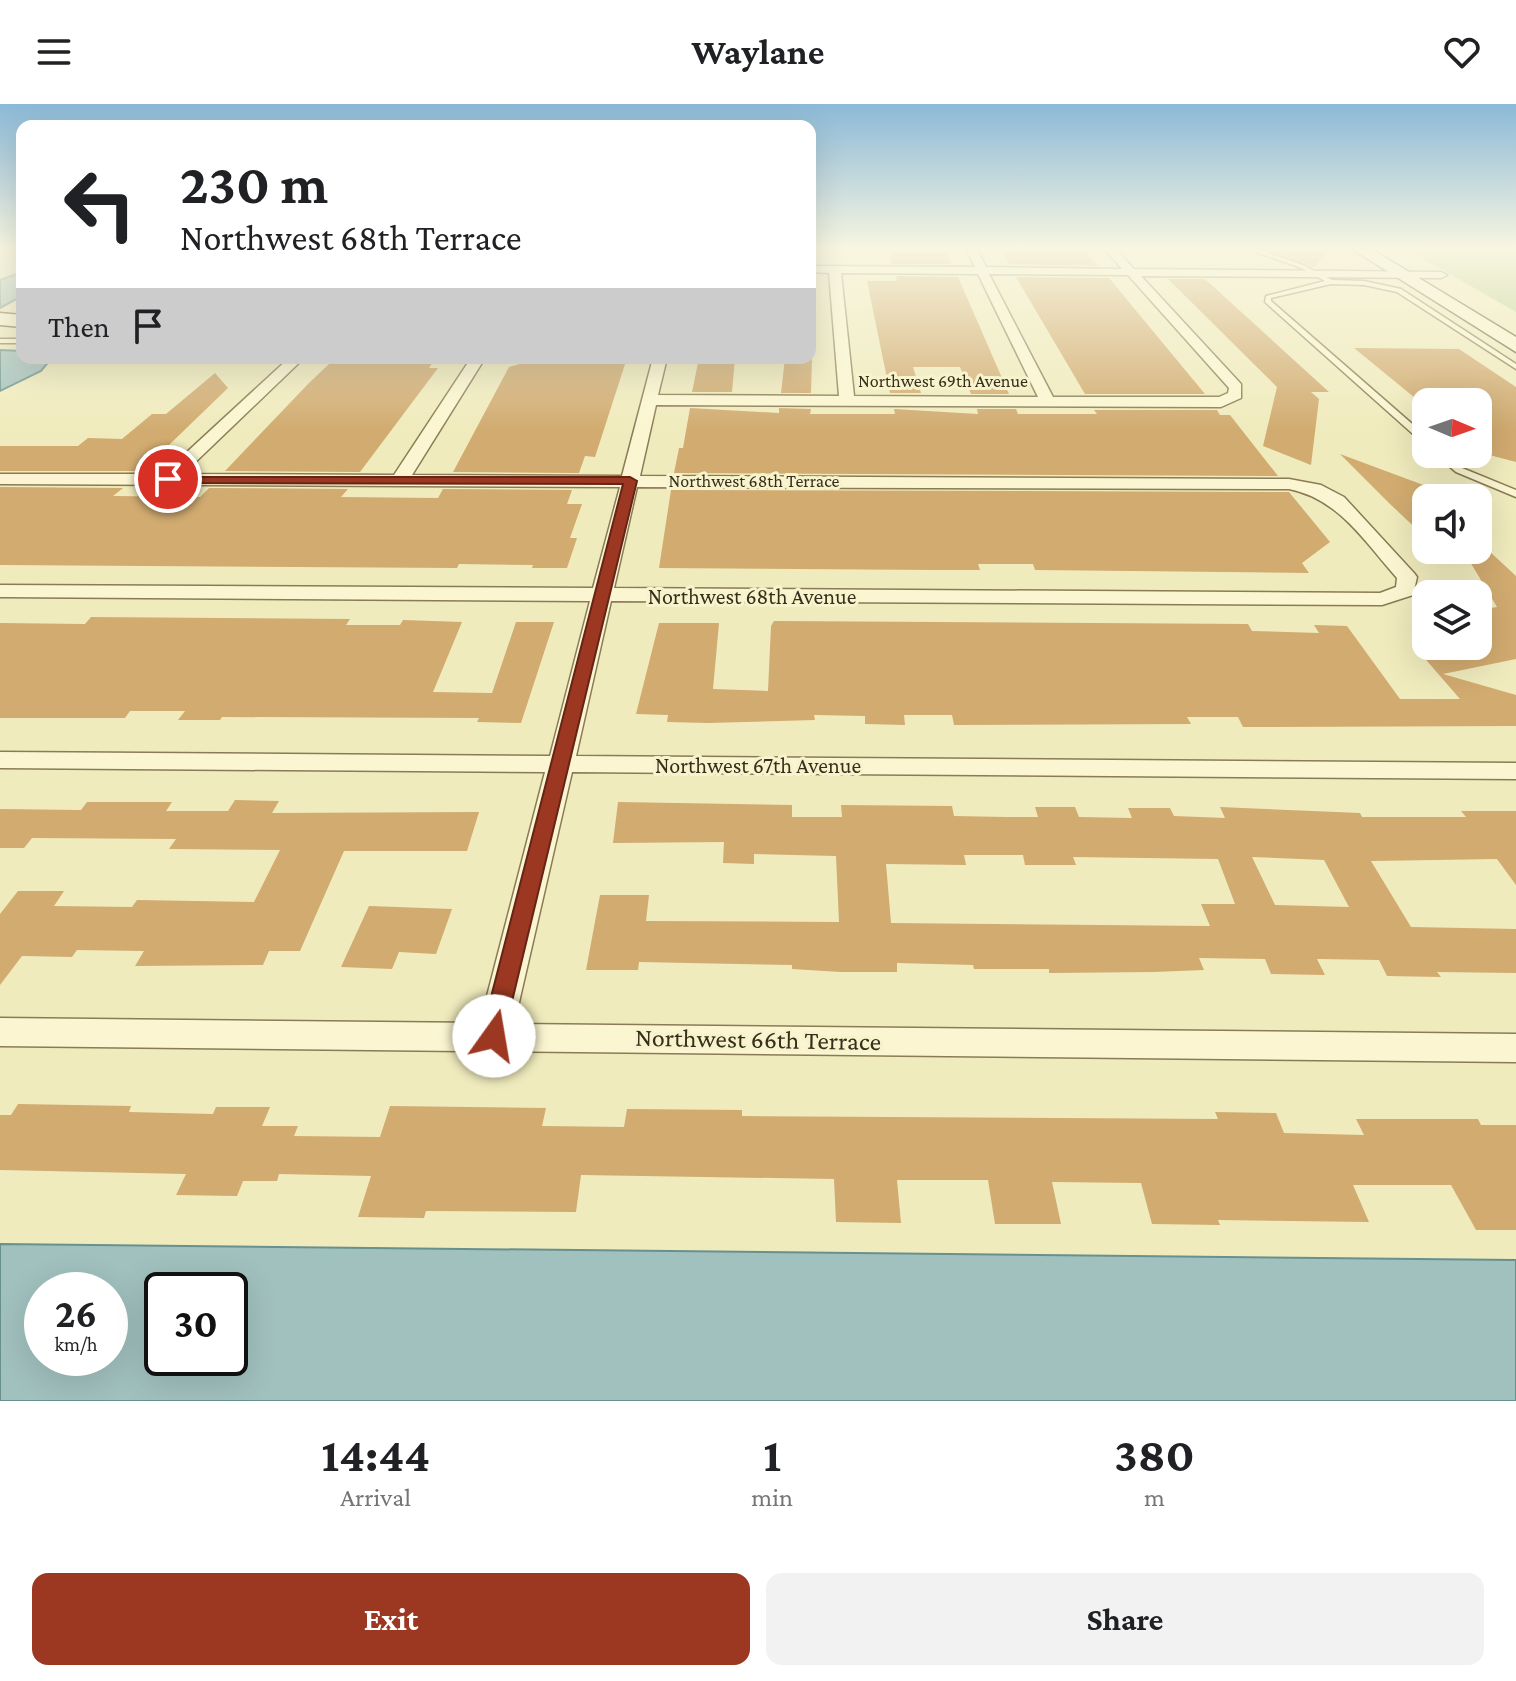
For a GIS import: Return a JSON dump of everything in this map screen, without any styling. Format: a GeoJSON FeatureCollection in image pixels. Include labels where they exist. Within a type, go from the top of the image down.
{"type":"FeatureCollection","features":[{"type":"Feature","properties":{"kind":"main road"},"geometry":{"type":"LineString","coordinates":[[1458,310],[1516,346]]}},
{"type":"Feature","properties":{"kind":"street"},"geometry":{"type":"LineString","coordinates":[[839,310],[847,401]]}},
{"type":"Feature","properties":{"kind":"street"},"geometry":{"type":"LineString","coordinates":[[1002,310],[1048,401]]}},
{"type":"Feature","properties":{"kind":"street","name":"Northwest 69th Avenue"},"geometry":{"type":"LineString","coordinates":[[649,400],[1221,402],[1236,395],[1236,387],[1165,310]]}},
{"type":"Feature","properties":{"kind":"street"},"geometry":{"type":"LineString","coordinates":[[168,479],[291,364]]}},
{"type":"Feature","properties":{"kind":"street"},"geometry":{"type":"LineString","coordinates":[[400,480],[474,364]]}},
{"type":"Feature","properties":{"kind":"street"},"geometry":{"type":"LineString","coordinates":[[494,1036],[658,364]]}},
{"type":"Feature","properties":{"kind":"street","name":"Northwest 68th Terrace"},"geometry":{"type":"LineString","coordinates":[[0,479],[1274,484],[1315,489],[1338,501],[1407,577],[1406,591]]}},
{"type":"Feature","properties":{"kind":"street","name":"Northwest 68th Avenue"},"geometry":{"type":"LineString","coordinates":[[0,591],[1382,599],[1406,591]]}},
{"type":"Feature","properties":{"kind":"street","name":"Northwest 67th Avenue"},"geometry":{"type":"LineString","coordinates":[[0,760],[1516,771]]}},
{"type":"Feature","properties":{"kind":"street","name":"Northwest 66th Terrace"},"geometry":{"type":"LineString","coordinates":[[0,1032],[1516,1048]]}},
{"type":"Feature","properties":{"kind":"lane"},"geometry":{"type":"LineString","coordinates":[[1277,310],[1412,429]]}},
{"type":"Feature","properties":{"kind":"lane"},"geometry":{"type":"LineString","coordinates":[[1429,310],[1516,367]]}},
{"type":"Feature","properties":{"kind":"lane"},"geometry":{"type":"LineString","coordinates":[[1457,468],[1516,494]]}},
{"type":"Feature","properties":{"kind":"water"},"geometry":{"type":"Polygon","coordinates":[[[0,350],[16,351],[16,364],[47,364],[41,371],[0,391],[0,350]]]}},
{"type":"Feature","properties":{"kind":"water"},"geometry":{"type":"Polygon","coordinates":[[[0,1244],[1516,1260],[1516,1401],[0,1401],[0,1244]]]}},
{"type":"Feature","properties":{"kind":"building"},"geometry":{"type":"Polygon","coordinates":[[[873,310],[972,310],[1009,394],[971,394],[960,367],[913,367],[921,393],[890,393],[873,310]]]}},
{"type":"Feature","properties":{"kind":"building"},"geometry":{"type":"Polygon","coordinates":[[[1035,310],[1135,310],[1205,394],[1085,394],[1035,310]]]}},
{"type":"Feature","properties":{"kind":"building"},"geometry":{"type":"Polygon","coordinates":[[[1199,310],[1238,310],[1329,392],[1311,392],[1319,399],[1311,465],[1263,446],[1277,387],[1199,310]]]}},
{"type":"Feature","properties":{"kind":"building"},"geometry":{"type":"Polygon","coordinates":[[[1354,348],[1459,349],[1516,387],[1516,462],[1492,456],[1492,388],[1412,388],[1412,395],[1354,348]]]}},
{"type":"Feature","properties":{"kind":"building"},"geometry":{"type":"Polygon","coordinates":[[[329,364],[432,364],[429,368],[438,368],[360,472],[225,471],[309,383],[329,364]]]}},
{"type":"Feature","properties":{"kind":"building"},"geometry":{"type":"Polygon","coordinates":[[[520,364],[625,364],[595,457],[585,456],[579,473],[453,472],[509,367],[520,364]]]}},
{"type":"Feature","properties":{"kind":"building"},"geometry":{"type":"Polygon","coordinates":[[[698,364],[734,364],[732,392],[692,392],[698,364]]]}},
{"type":"Feature","properties":{"kind":"building"},"geometry":{"type":"Polygon","coordinates":[[[784,364],[812,364],[811,393],[781,393],[784,364]]]}},
{"type":"Feature","properties":{"kind":"building"},"geometry":{"type":"Polygon","coordinates":[[[215,373],[228,388],[142,471],[0,471],[0,446],[78,446],[88,438],[122,439],[152,414],[166,414],[215,373]]]}},
{"type":"Feature","properties":{"kind":"building"},"geometry":{"type":"Polygon","coordinates":[[[690,408],[779,413],[779,408],[811,409],[810,414],[895,414],[894,409],[978,414],[977,409],[1016,409],[1018,414],[1097,414],[1094,410],[1217,410],[1220,415],[1230,415],[1278,476],[674,473],[679,448],[683,448],[690,408]]]}},
{"type":"Feature","properties":{"kind":"building"},"geometry":{"type":"Polygon","coordinates":[[[1340,454],[1421,484],[1412,484],[1412,525],[1340,454]]]}},
{"type":"Feature","properties":{"kind":"building"},"geometry":{"type":"Polygon","coordinates":[[[0,487],[123,488],[113,496],[200,497],[209,488],[348,489],[341,497],[438,498],[443,489],[572,490],[567,504],[582,504],[570,538],[577,538],[567,568],[459,564],[457,568],[0,565],[0,487]]]}},
{"type":"Feature","properties":{"kind":"building"},"geometry":{"type":"Polygon","coordinates":[[[671,490],[1289,492],[1330,542],[1302,563],[1309,573],[1035,570],[1033,564],[978,564],[980,570],[659,568],[671,490]]]}},
{"type":"Feature","properties":{"kind":"building"},"geometry":{"type":"Polygon","coordinates":[[[1492,554],[1516,576],[1516,659],[1443,674],[1516,695],[1516,726],[1243,727],[1238,717],[1187,717],[1191,724],[954,725],[952,715],[904,715],[905,725],[865,724],[865,716],[814,715],[815,720],[708,723],[667,722],[668,715],[636,714],[659,623],[719,623],[713,689],[768,691],[771,626],[774,621],[1248,624],[1252,631],[1319,633],[1314,625],[1347,626],[1400,699],[1460,699],[1426,660],[1492,660],[1492,608],[1497,607],[1492,599],[1492,580],[1481,580],[1471,564],[1492,564],[1492,554]]]}},
{"type":"Feature","properties":{"kind":"building"},"geometry":{"type":"Polygon","coordinates":[[[91,617],[350,619],[346,625],[400,625],[403,620],[462,622],[433,692],[492,693],[516,622],[554,622],[521,723],[477,722],[479,718],[222,717],[220,720],[178,720],[185,711],[130,711],[125,718],[0,718],[0,623],[85,624],[91,617]]]}},
{"type":"Feature","properties":{"kind":"building"},"geometry":{"type":"Polygon","coordinates":[[[235,800],[279,801],[272,813],[479,812],[467,851],[344,851],[300,951],[269,951],[263,965],[135,966],[144,951],[77,950],[72,957],[22,956],[0,985],[0,914],[18,891],[64,891],[54,906],[132,907],[137,900],[254,902],[280,850],[169,849],[176,839],[32,838],[24,848],[0,848],[0,809],[81,810],[87,802],[172,802],[166,811],[228,811],[235,800]]]}},
{"type":"Feature","properties":{"kind":"building"},"geometry":{"type":"Polygon","coordinates":[[[618,802],[792,805],[792,817],[842,817],[841,805],[952,806],[954,816],[1006,817],[1038,817],[1035,807],[1075,807],[1079,817],[1132,818],[1128,808],[1170,808],[1174,816],[1225,818],[1220,807],[1360,813],[1362,817],[1466,817],[1461,811],[1516,811],[1516,885],[1497,859],[1371,861],[1411,927],[1516,929],[1516,973],[1437,972],[1441,977],[1387,976],[1379,960],[1317,959],[1325,975],[1271,974],[1265,959],[1199,958],[1204,970],[1154,972],[1049,973],[1049,969],[974,969],[973,965],[897,963],[897,972],[841,972],[792,969],[792,965],[639,962],[638,970],[586,970],[600,895],[649,895],[646,921],[839,922],[836,856],[754,854],[754,864],[723,863],[724,842],[613,843],[618,802]],[[964,855],[966,865],[886,864],[891,923],[1210,926],[1201,904],[1235,904],[1218,859],[1073,857],[1076,865],[1025,865],[1023,855],[964,855]],[[1252,857],[1275,905],[1349,907],[1324,860],[1252,857]]]}},
{"type":"Feature","properties":{"kind":"building"},"geometry":{"type":"Polygon","coordinates":[[[369,906],[452,909],[436,954],[399,952],[392,969],[341,967],[369,906]]]}},
{"type":"Feature","properties":{"kind":"building"},"geometry":{"type":"Polygon","coordinates":[[[18,1104],[131,1106],[129,1112],[213,1114],[216,1107],[270,1107],[262,1126],[298,1126],[294,1136],[380,1137],[390,1106],[546,1108],[542,1126],[624,1127],[627,1109],[742,1110],[742,1116],[1218,1119],[1215,1112],[1276,1113],[1284,1133],[1364,1135],[1356,1119],[1478,1119],[1481,1125],[1516,1125],[1516,1230],[1476,1230],[1451,1185],[1353,1185],[1369,1222],[1218,1220],[1220,1225],[1152,1224],[1141,1183],[1052,1182],[1061,1224],[995,1224],[988,1180],[897,1180],[901,1223],[836,1222],[834,1179],[581,1175],[576,1212],[426,1211],[424,1218],[358,1217],[371,1176],[279,1174],[277,1181],[243,1181],[237,1196],[176,1195],[186,1174],[0,1170],[0,1115],[11,1115],[18,1104]]]}},
{"type":"Feature","properties":{"kind":"route"},"geometry":{"type":"LineString","coordinates":[[168,479],[630,481],[494,1036]]}}]}
